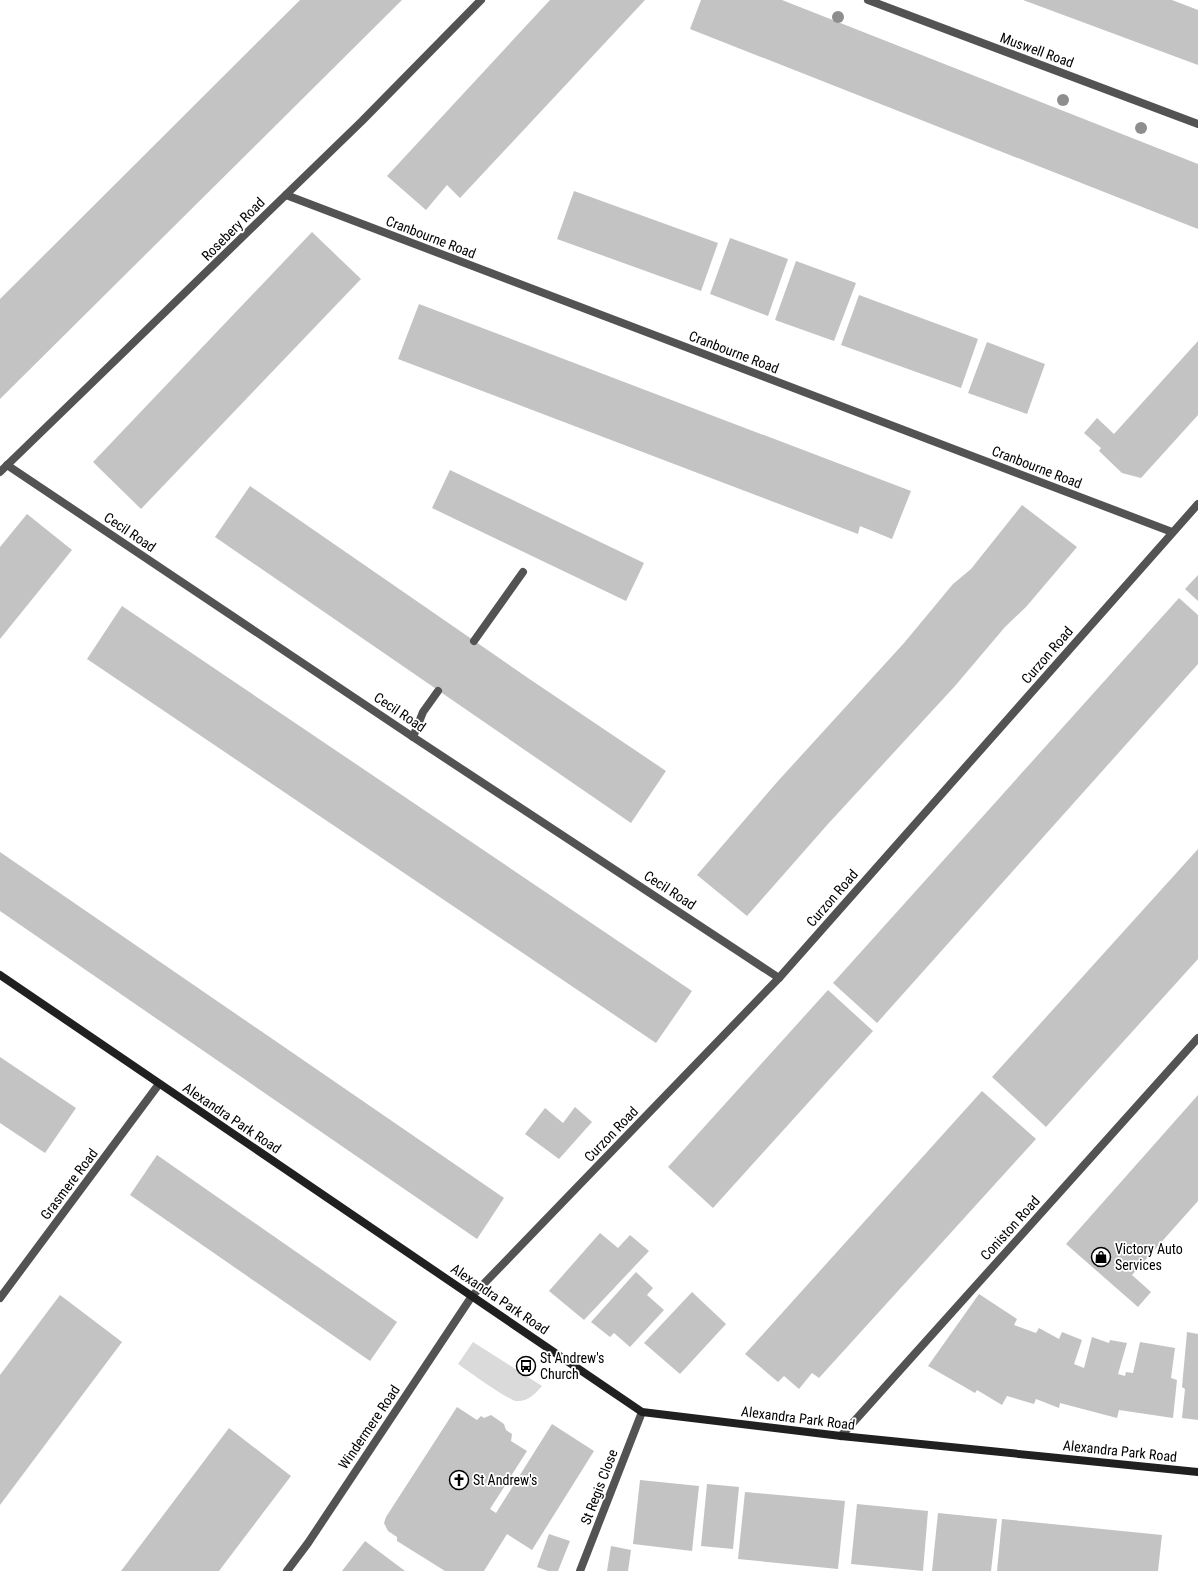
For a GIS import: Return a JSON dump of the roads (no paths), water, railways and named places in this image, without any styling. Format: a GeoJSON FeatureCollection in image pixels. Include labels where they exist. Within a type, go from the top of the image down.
{"type":"FeatureCollection","features":[{"type":"Feature","properties":{"kind":"main road","name":"Alexandra Park Road"},"geometry":{"type":"LineString","coordinates":[[0,975],[642,1412],[841,1436],[1198,1472]]}},
{"type":"Feature","properties":{"kind":"street","name":"Rosebery Road"},"geometry":{"type":"LineString","coordinates":[[0,472],[286,196],[481,0]]}},
{"type":"Feature","properties":{"kind":"street","name":"Muswell Road"},"geometry":{"type":"LineString","coordinates":[[868,0],[1198,124]]}},
{"type":"Feature","properties":{"kind":"street","name":"Cranbourne Road"},"geometry":{"type":"LineString","coordinates":[[286,196],[1172,532]]}},
{"type":"Feature","properties":{"kind":"street","name":"Cecil Road"},"geometry":{"type":"LineString","coordinates":[[7,465],[413,737],[779,978]]}},
{"type":"Feature","properties":{"kind":"street","name":"Curzon Road"},"geometry":{"type":"LineString","coordinates":[[472,1296],[779,978],[1198,504]]}},
{"type":"Feature","properties":{"kind":"street"},"geometry":{"type":"LineString","coordinates":[[474,641],[523,572]]}},
{"type":"Feature","properties":{"kind":"street"},"geometry":{"type":"LineString","coordinates":[[413,737],[424,712],[438,691]]}},
{"type":"Feature","properties":{"kind":"street","name":"Coniston Road"},"geometry":{"type":"LineString","coordinates":[[841,1436],[1198,1038]]}},
{"type":"Feature","properties":{"kind":"street","name":"Grasmere Road"},"geometry":{"type":"LineString","coordinates":[[0,1298],[159,1084]]}},
{"type":"Feature","properties":{"kind":"street","name":"Windermere Road"},"geometry":{"type":"LineString","coordinates":[[287,1571],[308,1543],[472,1296]]}},
{"type":"Feature","properties":{"kind":"street","name":"St Regis Close"},"geometry":{"type":"LineString","coordinates":[[580,1571],[642,1412]]}},
{"type":"Feature","properties":{"kind":"place","name":"Victory Auto Services"},"geometry":{"type":"Point","coordinates":[1101,1257]}},
{"type":"Feature","properties":{"kind":"place","name":"St Andrew's Church"},"geometry":{"type":"Point","coordinates":[526,1366]}},
{"type":"Feature","properties":{"kind":"place","name":"St Andrew's"},"geometry":{"type":"Point","coordinates":[459,1480]}}]}
